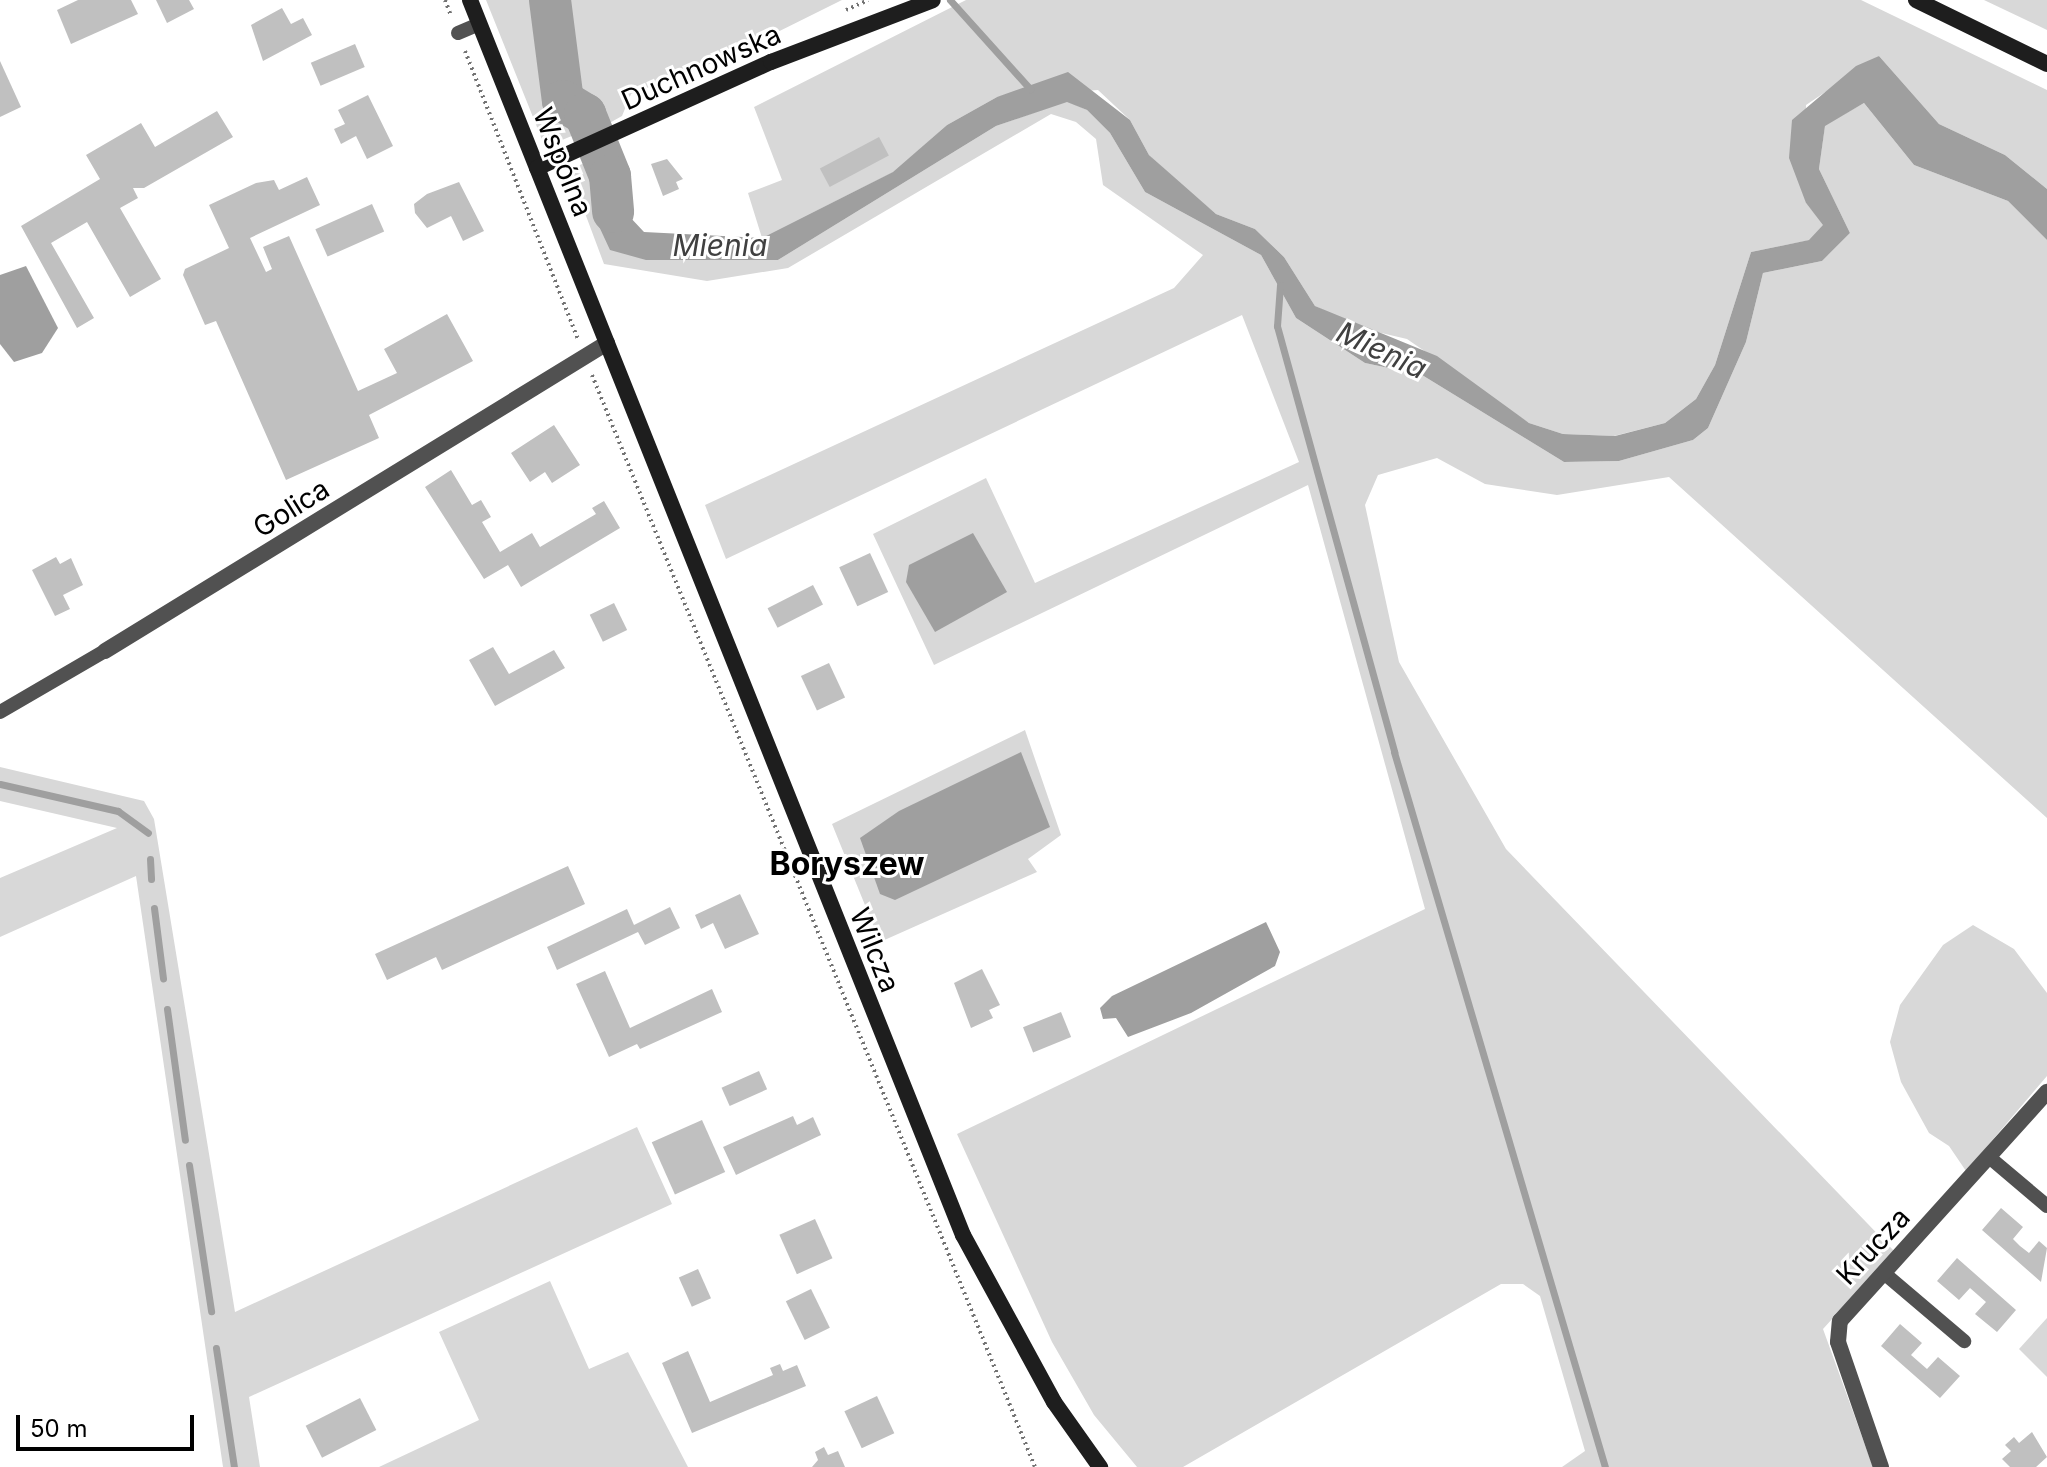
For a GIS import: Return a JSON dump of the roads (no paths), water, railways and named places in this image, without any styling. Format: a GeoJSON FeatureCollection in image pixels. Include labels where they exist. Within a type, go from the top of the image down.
{"type":"FeatureCollection","features":[{"type":"Feature","properties":{"kind":"main road","name":"Wspólna"},"geometry":{"type":"LineString","coordinates":[[470,0],[607,343]]}},
{"type":"Feature","properties":{"kind":"main road","name":"Duchnowska"},"geometry":{"type":"LineString","coordinates":[[537,168],[771,62],[933,0]]}},
{"type":"Feature","properties":{"kind":"main road"},"geometry":{"type":"LineString","coordinates":[[1916,0],[2047,64]]}},
{"type":"Feature","properties":{"kind":"main road","name":"Wilcza"},"geometry":{"type":"LineString","coordinates":[[607,343],[963,1235],[1054,1402],[1100,1467]]}},
{"type":"Feature","properties":{"kind":"street","name":"Golica"},"geometry":{"type":"LineString","coordinates":[[105,651],[607,343]]}},
{"type":"Feature","properties":{"kind":"street","name":"Krucza"},"geometry":{"type":"LineString","coordinates":[[1881,1467],[1837,1333],[1840,1321],[2047,1092]]}},
{"type":"Feature","properties":{"kind":"lane"},"geometry":{"type":"LineString","coordinates":[[458,33],[479,24]]}},
{"type":"Feature","properties":{"kind":"lane","name":"Golica"},"geometry":{"type":"LineString","coordinates":[[0,712],[105,651]]}},
{"type":"Feature","properties":{"kind":"lane"},"geometry":{"type":"LineString","coordinates":[[1989,1157],[2047,1206]]}},
{"type":"Feature","properties":{"kind":"lane"},"geometry":{"type":"LineString","coordinates":[[1885,1274],[1964,1341]]}},
{"type":"Feature","properties":{"kind":"water"},"geometry":{"type":"Polygon","coordinates":[[[539,0],[558,0],[571,93],[604,126],[579,133],[557,115],[539,0]]]}},
{"type":"Feature","properties":{"kind":"water"},"geometry":{"type":"Polygon","coordinates":[[[1879,56],[1939,124],[2005,155],[2047,189],[2047,240],[2008,201],[1914,165],[1864,103],[1825,126],[1819,169],[1850,233],[1822,261],[1763,273],[1746,342],[1708,428],[1693,440],[1619,461],[1564,462],[1422,375],[1365,363],[1296,318],[1261,255],[1145,192],[1110,133],[1087,110],[1067,102],[996,126],[778,260],[646,260],[610,250],[597,222],[592,160],[615,150],[628,215],[644,232],[762,238],[893,172],[947,125],[997,97],[1068,72],[1130,120],[1149,155],[1216,214],[1255,229],[1284,257],[1315,306],[1437,356],[1529,423],[1563,434],[1615,436],[1665,423],[1696,399],[1715,365],[1751,252],[1809,240],[1823,225],[1806,203],[1789,158],[1792,120],[1856,66],[1879,56]]]}},
{"type":"Feature","properties":{"kind":"water"},"geometry":{"type":"Polygon","coordinates":[[[26,266],[58,328],[42,353],[14,362],[0,344],[0,275],[26,266]]]}},
{"type":"Feature","properties":{"kind":"water"},"geometry":{"type":"Polygon","coordinates":[[[973,533],[1007,592],[935,632],[906,582],[909,565],[973,533]]]}},
{"type":"Feature","properties":{"kind":"water"},"geometry":{"type":"Polygon","coordinates":[[[1021,752],[1050,827],[895,900],[880,894],[860,838],[899,811],[1021,752]]]}},
{"type":"Feature","properties":{"kind":"water"},"geometry":{"type":"Polygon","coordinates":[[[1266,922],[1280,952],[1275,966],[1191,1013],[1128,1037],[1116,1018],[1103,1019],[1100,1008],[1112,996],[1266,922]]]}},
{"type":"Feature","properties":{"kind":"waterway","name":"Mienia"},"geometry":{"type":"LineString","coordinates":[[550,0],[563,101],[585,114],[610,176],[613,212]]}},
{"type":"Feature","properties":{"kind":"waterway"},"geometry":{"type":"LineString","coordinates":[[950,0],[1030,89]]}},
{"type":"Feature","properties":{"kind":"waterway"},"geometry":{"type":"LineString","coordinates":[[1280,285],[1277,326],[1394,752],[1605,1467]]}},
{"type":"Feature","properties":{"kind":"waterway"},"geometry":{"type":"LineString","coordinates":[[0,784],[118,811],[148,833]]}},
{"type":"Feature","properties":{"kind":"waterway"},"geometry":{"type":"LineString","coordinates":[[150,859],[151,879]]}},
{"type":"Feature","properties":{"kind":"waterway"},"geometry":{"type":"LineString","coordinates":[[154,908],[163,978]]}},
{"type":"Feature","properties":{"kind":"waterway"},"geometry":{"type":"LineString","coordinates":[[167,1009],[185,1140]]}},
{"type":"Feature","properties":{"kind":"waterway"},"geometry":{"type":"LineString","coordinates":[[189,1165],[211,1311]]}},
{"type":"Feature","properties":{"kind":"waterway"},"geometry":{"type":"LineString","coordinates":[[216,1348],[234,1467]]}},
{"type":"Feature","properties":{"kind":"district","name":"Boryszew"},"geometry":{"type":"Point","coordinates":[847,864]}}]}
